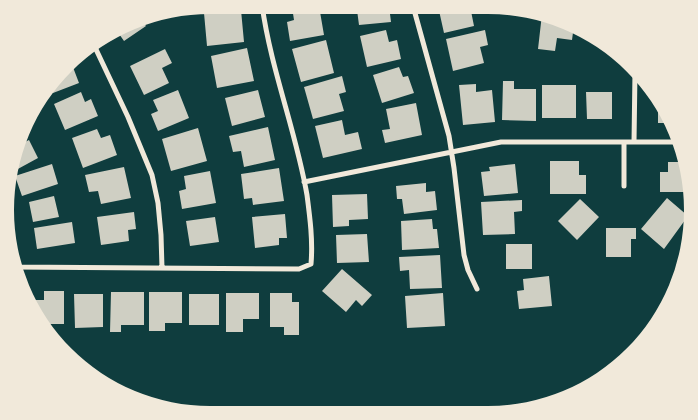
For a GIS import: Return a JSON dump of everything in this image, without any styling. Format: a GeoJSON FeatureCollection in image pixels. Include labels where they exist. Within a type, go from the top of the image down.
{"type":"FeatureCollection","features":[{"type":"Feature","properties":{"kind":"street"},"geometry":{"type":"LineString","coordinates":[[22,266],[299,269],[311,264],[313,248],[304,182],[299,156],[269,48],[263,14]]}},
{"type":"Feature","properties":{"kind":"street"},"geometry":{"type":"LineString","coordinates":[[415,14],[441,104],[451,151],[464,255],[468,270],[477,289]]}},
{"type":"Feature","properties":{"kind":"street"},"geometry":{"type":"LineString","coordinates":[[96,50],[128,117],[152,175],[162,235],[162,268]]}},
{"type":"Feature","properties":{"kind":"street"},"geometry":{"type":"LineString","coordinates":[[634,142],[635,80]]}},
{"type":"Feature","properties":{"kind":"street"},"geometry":{"type":"LineString","coordinates":[[304,182],[501,142],[672,142]]}},
{"type":"Feature","properties":{"kind":"street"},"geometry":{"type":"LineString","coordinates":[[624,142],[624,186]]}},
{"type":"Feature","properties":{"kind":"building"},"geometry":{"type":"Polygon","coordinates":[[[204,14],[241,14],[244,42],[207,46],[204,14]]]}},
{"type":"Feature","properties":{"kind":"building"},"geometry":{"type":"Polygon","coordinates":[[[293,14],[320,14],[324,35],[290,41],[287,22],[294,20],[293,14]]]}},
{"type":"Feature","properties":{"kind":"building"},"geometry":{"type":"Polygon","coordinates":[[[358,14],[390,14],[391,22],[359,25],[358,14]]]}},
{"type":"Feature","properties":{"kind":"building"},"geometry":{"type":"Polygon","coordinates":[[[440,14],[472,14],[474,26],[444,33],[440,14]]]}},
{"type":"Feature","properties":{"kind":"building"},"geometry":{"type":"Polygon","coordinates":[[[541,21],[573,33],[572,40],[557,38],[555,51],[538,49],[541,21]]]}},
{"type":"Feature","properties":{"kind":"building"},"geometry":{"type":"Polygon","coordinates":[[[146,26],[124,41],[120,36],[146,26]]]}},
{"type":"Feature","properties":{"kind":"building"},"geometry":{"type":"Polygon","coordinates":[[[386,30],[389,42],[397,40],[401,59],[367,67],[360,36],[386,30]]]}},
{"type":"Feature","properties":{"kind":"building"},"geometry":{"type":"Polygon","coordinates":[[[485,30],[488,45],[480,47],[484,63],[453,71],[446,39],[485,30]]]}},
{"type":"Feature","properties":{"kind":"building"},"geometry":{"type":"Polygon","coordinates":[[[326,40],[334,73],[301,82],[292,49],[326,40]]]}},
{"type":"Feature","properties":{"kind":"building"},"geometry":{"type":"Polygon","coordinates":[[[247,48],[254,81],[217,88],[211,56],[247,48]]]}},
{"type":"Feature","properties":{"kind":"building"},"geometry":{"type":"Polygon","coordinates":[[[165,49],[172,63],[162,68],[169,83],[144,95],[130,66],[165,49]]]}},
{"type":"Feature","properties":{"kind":"building"},"geometry":{"type":"Polygon","coordinates":[[[399,67],[403,77],[408,76],[414,93],[382,103],[373,75],[399,67]]]}},
{"type":"Feature","properties":{"kind":"building"},"geometry":{"type":"Polygon","coordinates":[[[74,69],[79,83],[53,93],[62,81],[74,69]]]}},
{"type":"Feature","properties":{"kind":"building"},"geometry":{"type":"Polygon","coordinates":[[[342,76],[346,92],[339,94],[344,111],[313,119],[304,87],[342,76]]]}},
{"type":"Feature","properties":{"kind":"building"},"geometry":{"type":"Polygon","coordinates":[[[503,81],[514,81],[514,89],[536,89],[536,121],[502,120],[503,81]]]}},
{"type":"Feature","properties":{"kind":"building"},"geometry":{"type":"Polygon","coordinates":[[[476,84],[476,92],[492,90],[495,122],[463,125],[459,85],[476,84]]]}},
{"type":"Feature","properties":{"kind":"building"},"geometry":{"type":"Polygon","coordinates":[[[542,85],[576,85],[576,118],[542,118],[542,85]]]}},
{"type":"Feature","properties":{"kind":"building"},"geometry":{"type":"Polygon","coordinates":[[[178,90],[189,118],[158,131],[151,114],[158,111],[153,100],[178,90]]]}},
{"type":"Feature","properties":{"kind":"building"},"geometry":{"type":"Polygon","coordinates":[[[258,90],[265,117],[232,126],[225,98],[258,90]]]}},
{"type":"Feature","properties":{"kind":"building"},"geometry":{"type":"Polygon","coordinates":[[[81,92],[85,102],[91,99],[98,116],[65,130],[54,104],[81,92]]]}},
{"type":"Feature","properties":{"kind":"building"},"geometry":{"type":"Polygon","coordinates":[[[586,92],[612,92],[612,119],[587,119],[586,92]]]}},
{"type":"Feature","properties":{"kind":"building"},"geometry":{"type":"Polygon","coordinates":[[[416,103],[422,135],[385,143],[382,130],[390,129],[386,109],[416,103]]]}},
{"type":"Feature","properties":{"kind":"building"},"geometry":{"type":"Polygon","coordinates":[[[658,112],[664,123],[658,123],[658,112]]]}},
{"type":"Feature","properties":{"kind":"building"},"geometry":{"type":"Polygon","coordinates":[[[342,120],[345,135],[358,132],[362,149],[323,158],[315,126],[342,120]]]}},
{"type":"Feature","properties":{"kind":"building"},"geometry":{"type":"Polygon","coordinates":[[[268,127],[275,160],[244,167],[241,151],[233,152],[229,136],[268,127]]]}},
{"type":"Feature","properties":{"kind":"building"},"geometry":{"type":"Polygon","coordinates":[[[198,128],[207,161],[171,171],[162,139],[198,128]]]}},
{"type":"Feature","properties":{"kind":"building"},"geometry":{"type":"Polygon","coordinates":[[[97,129],[101,138],[110,135],[117,155],[83,168],[72,138],[97,129]]]}},
{"type":"Feature","properties":{"kind":"building"},"geometry":{"type":"Polygon","coordinates":[[[29,140],[38,158],[19,169],[20,159],[26,141],[29,140]]]}},
{"type":"Feature","properties":{"kind":"building"},"geometry":{"type":"Polygon","coordinates":[[[550,161],[579,161],[579,175],[586,175],[586,194],[550,194],[550,161]]]}},
{"type":"Feature","properties":{"kind":"building"},"geometry":{"type":"Polygon","coordinates":[[[668,162],[678,162],[684,192],[660,192],[660,172],[668,172],[668,162]]]}},
{"type":"Feature","properties":{"kind":"building"},"geometry":{"type":"Polygon","coordinates":[[[52,164],[58,184],[22,196],[16,179],[17,175],[52,164]]]}},
{"type":"Feature","properties":{"kind":"building"},"geometry":{"type":"Polygon","coordinates":[[[515,164],[518,193],[484,196],[481,172],[490,171],[489,167],[515,164]]]}},
{"type":"Feature","properties":{"kind":"building"},"geometry":{"type":"Polygon","coordinates":[[[124,167],[131,198],[101,204],[98,191],[89,192],[85,175],[124,167]]]}},
{"type":"Feature","properties":{"kind":"building"},"geometry":{"type":"Polygon","coordinates":[[[279,168],[284,201],[253,205],[252,198],[244,199],[241,174],[279,168]]]}},
{"type":"Feature","properties":{"kind":"building"},"geometry":{"type":"Polygon","coordinates":[[[210,171],[216,203],[182,209],[179,191],[186,189],[184,176],[210,171]]]}},
{"type":"Feature","properties":{"kind":"building"},"geometry":{"type":"Polygon","coordinates":[[[426,183],[426,192],[435,191],[437,210],[404,214],[402,199],[397,199],[396,186],[426,183]]]}},
{"type":"Feature","properties":{"kind":"building"},"geometry":{"type":"Polygon","coordinates":[[[367,194],[368,219],[349,220],[349,226],[333,227],[332,195],[367,194]]]}},
{"type":"Feature","properties":{"kind":"building"},"geometry":{"type":"Polygon","coordinates":[[[54,196],[59,217],[33,222],[29,202],[54,196]]]}},
{"type":"Feature","properties":{"kind":"building"},"geometry":{"type":"Polygon","coordinates":[[[667,198],[684,213],[684,222],[664,249],[641,229],[667,198]]]}},
{"type":"Feature","properties":{"kind":"building"},"geometry":{"type":"Polygon","coordinates":[[[580,199],[599,217],[577,240],[558,221],[580,199]]]}},
{"type":"Feature","properties":{"kind":"building"},"geometry":{"type":"Polygon","coordinates":[[[522,200],[522,211],[514,212],[515,234],[483,235],[481,202],[522,200]]]}},
{"type":"Feature","properties":{"kind":"building"},"geometry":{"type":"Polygon","coordinates":[[[134,212],[136,229],[128,230],[129,241],[101,245],[97,217],[134,212]]]}},
{"type":"Feature","properties":{"kind":"building"},"geometry":{"type":"Polygon","coordinates":[[[285,214],[287,238],[279,238],[279,245],[255,248],[252,217],[285,214]]]}},
{"type":"Feature","properties":{"kind":"building"},"geometry":{"type":"Polygon","coordinates":[[[215,217],[219,242],[190,246],[186,221],[215,217]]]}},
{"type":"Feature","properties":{"kind":"building"},"geometry":{"type":"Polygon","coordinates":[[[432,219],[433,229],[437,229],[439,248],[402,250],[401,221],[432,219]]]}},
{"type":"Feature","properties":{"kind":"building"},"geometry":{"type":"Polygon","coordinates":[[[72,222],[75,243],[37,249],[34,228],[72,222]]]}},
{"type":"Feature","properties":{"kind":"building"},"geometry":{"type":"Polygon","coordinates":[[[606,228],[636,228],[636,239],[631,239],[631,257],[606,257],[606,228]]]}},
{"type":"Feature","properties":{"kind":"building"},"geometry":{"type":"Polygon","coordinates":[[[367,234],[369,262],[337,263],[336,235],[367,234]]]}},
{"type":"Feature","properties":{"kind":"building"},"geometry":{"type":"Polygon","coordinates":[[[506,244],[532,244],[532,269],[506,269],[506,244]]]}},
{"type":"Feature","properties":{"kind":"building"},"geometry":{"type":"Polygon","coordinates":[[[440,255],[442,288],[410,289],[409,270],[400,271],[399,257],[440,255]]]}},
{"type":"Feature","properties":{"kind":"building"},"geometry":{"type":"Polygon","coordinates":[[[342,269],[372,295],[362,306],[356,300],[346,312],[322,291],[342,269]]]}},
{"type":"Feature","properties":{"kind":"building"},"geometry":{"type":"Polygon","coordinates":[[[549,276],[552,306],[519,309],[517,291],[524,290],[523,279],[549,276]]]}},
{"type":"Feature","properties":{"kind":"building"},"geometry":{"type":"Polygon","coordinates":[[[44,291],[64,291],[64,324],[50,324],[36,300],[44,300],[44,291]]]}},
{"type":"Feature","properties":{"kind":"building"},"geometry":{"type":"Polygon","coordinates":[[[111,292],[144,292],[144,325],[121,325],[121,332],[110,332],[111,292]]]}},
{"type":"Feature","properties":{"kind":"building"},"geometry":{"type":"Polygon","coordinates":[[[149,292],[182,292],[182,323],[165,323],[165,331],[149,331],[149,292]]]}},
{"type":"Feature","properties":{"kind":"building"},"geometry":{"type":"Polygon","coordinates":[[[226,293],[259,293],[259,319],[243,319],[243,332],[226,332],[226,293]]]}},
{"type":"Feature","properties":{"kind":"building"},"geometry":{"type":"Polygon","coordinates":[[[270,293],[292,293],[292,302],[299,302],[299,335],[284,335],[284,327],[270,327],[270,293]]]}},
{"type":"Feature","properties":{"kind":"building"},"geometry":{"type":"Polygon","coordinates":[[[443,293],[445,326],[407,328],[405,296],[443,293]]]}},
{"type":"Feature","properties":{"kind":"building"},"geometry":{"type":"Polygon","coordinates":[[[74,294],[103,294],[103,327],[75,328],[74,294]]]}},
{"type":"Feature","properties":{"kind":"building"},"geometry":{"type":"Polygon","coordinates":[[[189,294],[219,294],[219,325],[189,325],[189,294]]]}}]}
